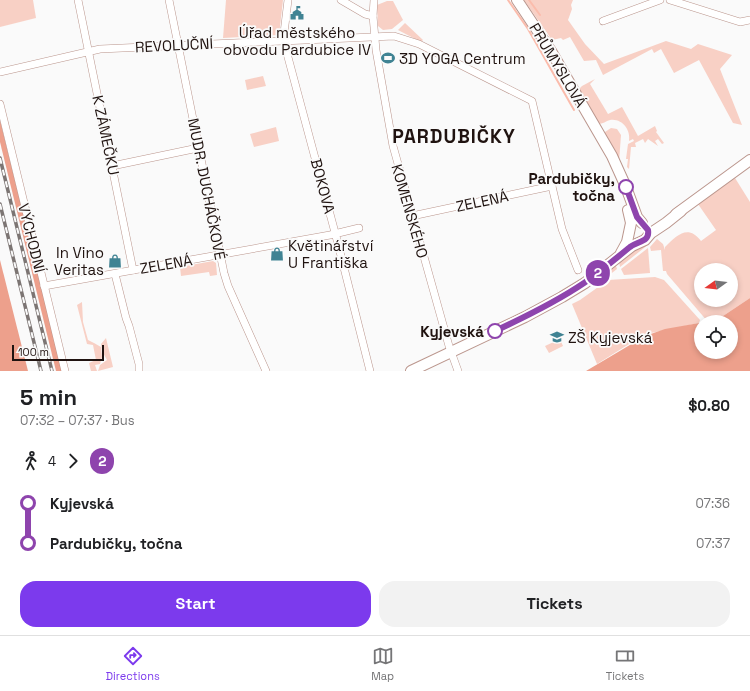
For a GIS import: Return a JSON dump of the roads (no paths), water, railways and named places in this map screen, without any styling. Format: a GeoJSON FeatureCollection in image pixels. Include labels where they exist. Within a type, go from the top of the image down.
{"type":"FeatureCollection","features":[{"type":"Feature","properties":{"kind":"street","name":"K ZÁMEČKU"},"geometry":{"type":"LineString","coordinates":[[78,0],[133,270]]}},
{"type":"Feature","properties":{"kind":"street","name":"MUDR. DUCHÁČKOVÉ"},"geometry":{"type":"LineString","coordinates":[[169,0],[226,281],[266,371]]}},
{"type":"Feature","properties":{"kind":"street","name":"BOKOVA"},"geometry":{"type":"LineString","coordinates":[[288,0],[284,41],[370,371]]}},
{"type":"Feature","properties":{"kind":"street"},"geometry":{"type":"LineString","coordinates":[[342,0],[366,14],[373,16]]}},
{"type":"Feature","properties":{"kind":"street","name":"KOMENSKÉHO"},"geometry":{"type":"LineString","coordinates":[[374,0],[373,16],[375,37],[392,141],[451,352],[458,371]]}},
{"type":"Feature","properties":{"kind":"street","name":"PRŮMYSLOVÁ"},"geometry":{"type":"LineString","coordinates":[[517,0],[556,58],[614,160],[637,217],[643,224]]}},
{"type":"Feature","properties":{"kind":"street"},"geometry":{"type":"LineString","coordinates":[[603,21],[660,0]]}},
{"type":"Feature","properties":{"kind":"street"},"geometry":{"type":"LineString","coordinates":[[670,0],[740,22],[750,20]]}},
{"type":"Feature","properties":{"kind":"street","name":"REVOLUČNÍ"},"geometry":{"type":"LineString","coordinates":[[0,72],[89,50],[394,36],[413,42],[532,101],[552,186]]}},
{"type":"Feature","properties":{"kind":"street","name":"VÝCHODNÍ"},"geometry":{"type":"LineString","coordinates":[[0,104],[64,371]]}},
{"type":"Feature","properties":{"kind":"street","name":"PRŮMYSLOVÁ"},"geometry":{"type":"LineString","coordinates":[[597,131],[621,187],[631,219],[629,230]]}},
{"type":"Feature","properties":{"kind":"street"},"geometry":{"type":"LineString","coordinates":[[112,166],[198,148]]}},
{"type":"Feature","properties":{"kind":"street"},"geometry":{"type":"LineString","coordinates":[[411,371],[525,317],[585,283],[632,246],[644,240],[651,232],[666,223],[750,160]]}},
{"type":"Feature","properties":{"kind":"street"},"geometry":{"type":"LineString","coordinates":[[552,186],[562,229],[578,270]]}},
{"type":"Feature","properties":{"kind":"street","name":"ZELENÁ"},"geometry":{"type":"LineString","coordinates":[[412,216],[552,186]]}},
{"type":"Feature","properties":{"kind":"street"},"geometry":{"type":"LineString","coordinates":[[614,261],[624,248],[629,230],[636,223],[651,226],[660,223],[681,211]]}},
{"type":"Feature","properties":{"kind":"street"},"geometry":{"type":"LineString","coordinates":[[629,230],[632,240],[635,242],[644,240],[649,232],[643,224]]}},
{"type":"Feature","properties":{"kind":"street","name":"ZELENÁ"},"geometry":{"type":"LineString","coordinates":[[44,286],[335,234],[359,228]]}},
{"type":"Feature","properties":{"kind":"street"},"geometry":{"type":"LineString","coordinates":[[115,274],[126,318],[130,326],[139,364],[139,371]]}},
{"type":"Feature","properties":{"kind":"waterway"},"geometry":{"type":"LineString","coordinates":[[508,0],[528,29],[574,110]]}},
{"type":"Feature","properties":{"kind":"waterway"},"geometry":{"type":"LineString","coordinates":[[529,0],[540,15]]}},
{"type":"Feature","properties":{"kind":"railway"},"geometry":{"type":"LineString","coordinates":[[0,158],[52,371]]}},
{"type":"Feature","properties":{"kind":"railway"},"geometry":{"type":"LineString","coordinates":[[0,204],[41,371]]}},
{"type":"Feature","properties":{"kind":"place","name":"Úřad městského obvodu Pardubice IV"},"geometry":{"type":"Point","coordinates":[297,13]}},
{"type":"Feature","properties":{"kind":"place","name":"3D YOGA Centrum"},"geometry":{"type":"Point","coordinates":[388,58]}},
{"type":"Feature","properties":{"kind":"place","name":"Pardubičky, točna"},"geometry":{"type":"Point","coordinates":[626,187]}},
{"type":"Feature","properties":{"kind":"place","name":"Květinářství U Františka"},"geometry":{"type":"Point","coordinates":[277,254]}},
{"type":"Feature","properties":{"kind":"place","name":"In Vino Veritas"},"geometry":{"type":"Point","coordinates":[115,261]}},
{"type":"Feature","properties":{"kind":"place","name":"Kyjevská"},"geometry":{"type":"Point","coordinates":[495,331]}},
{"type":"Feature","properties":{"kind":"place","name":"ZŠ Kyjevská"},"geometry":{"type":"Point","coordinates":[557,337]}},
{"type":"Feature","properties":{"kind":"district","name":"PARDUBIČKY"},"geometry":{"type":"Point","coordinates":[454,136]}}]}
